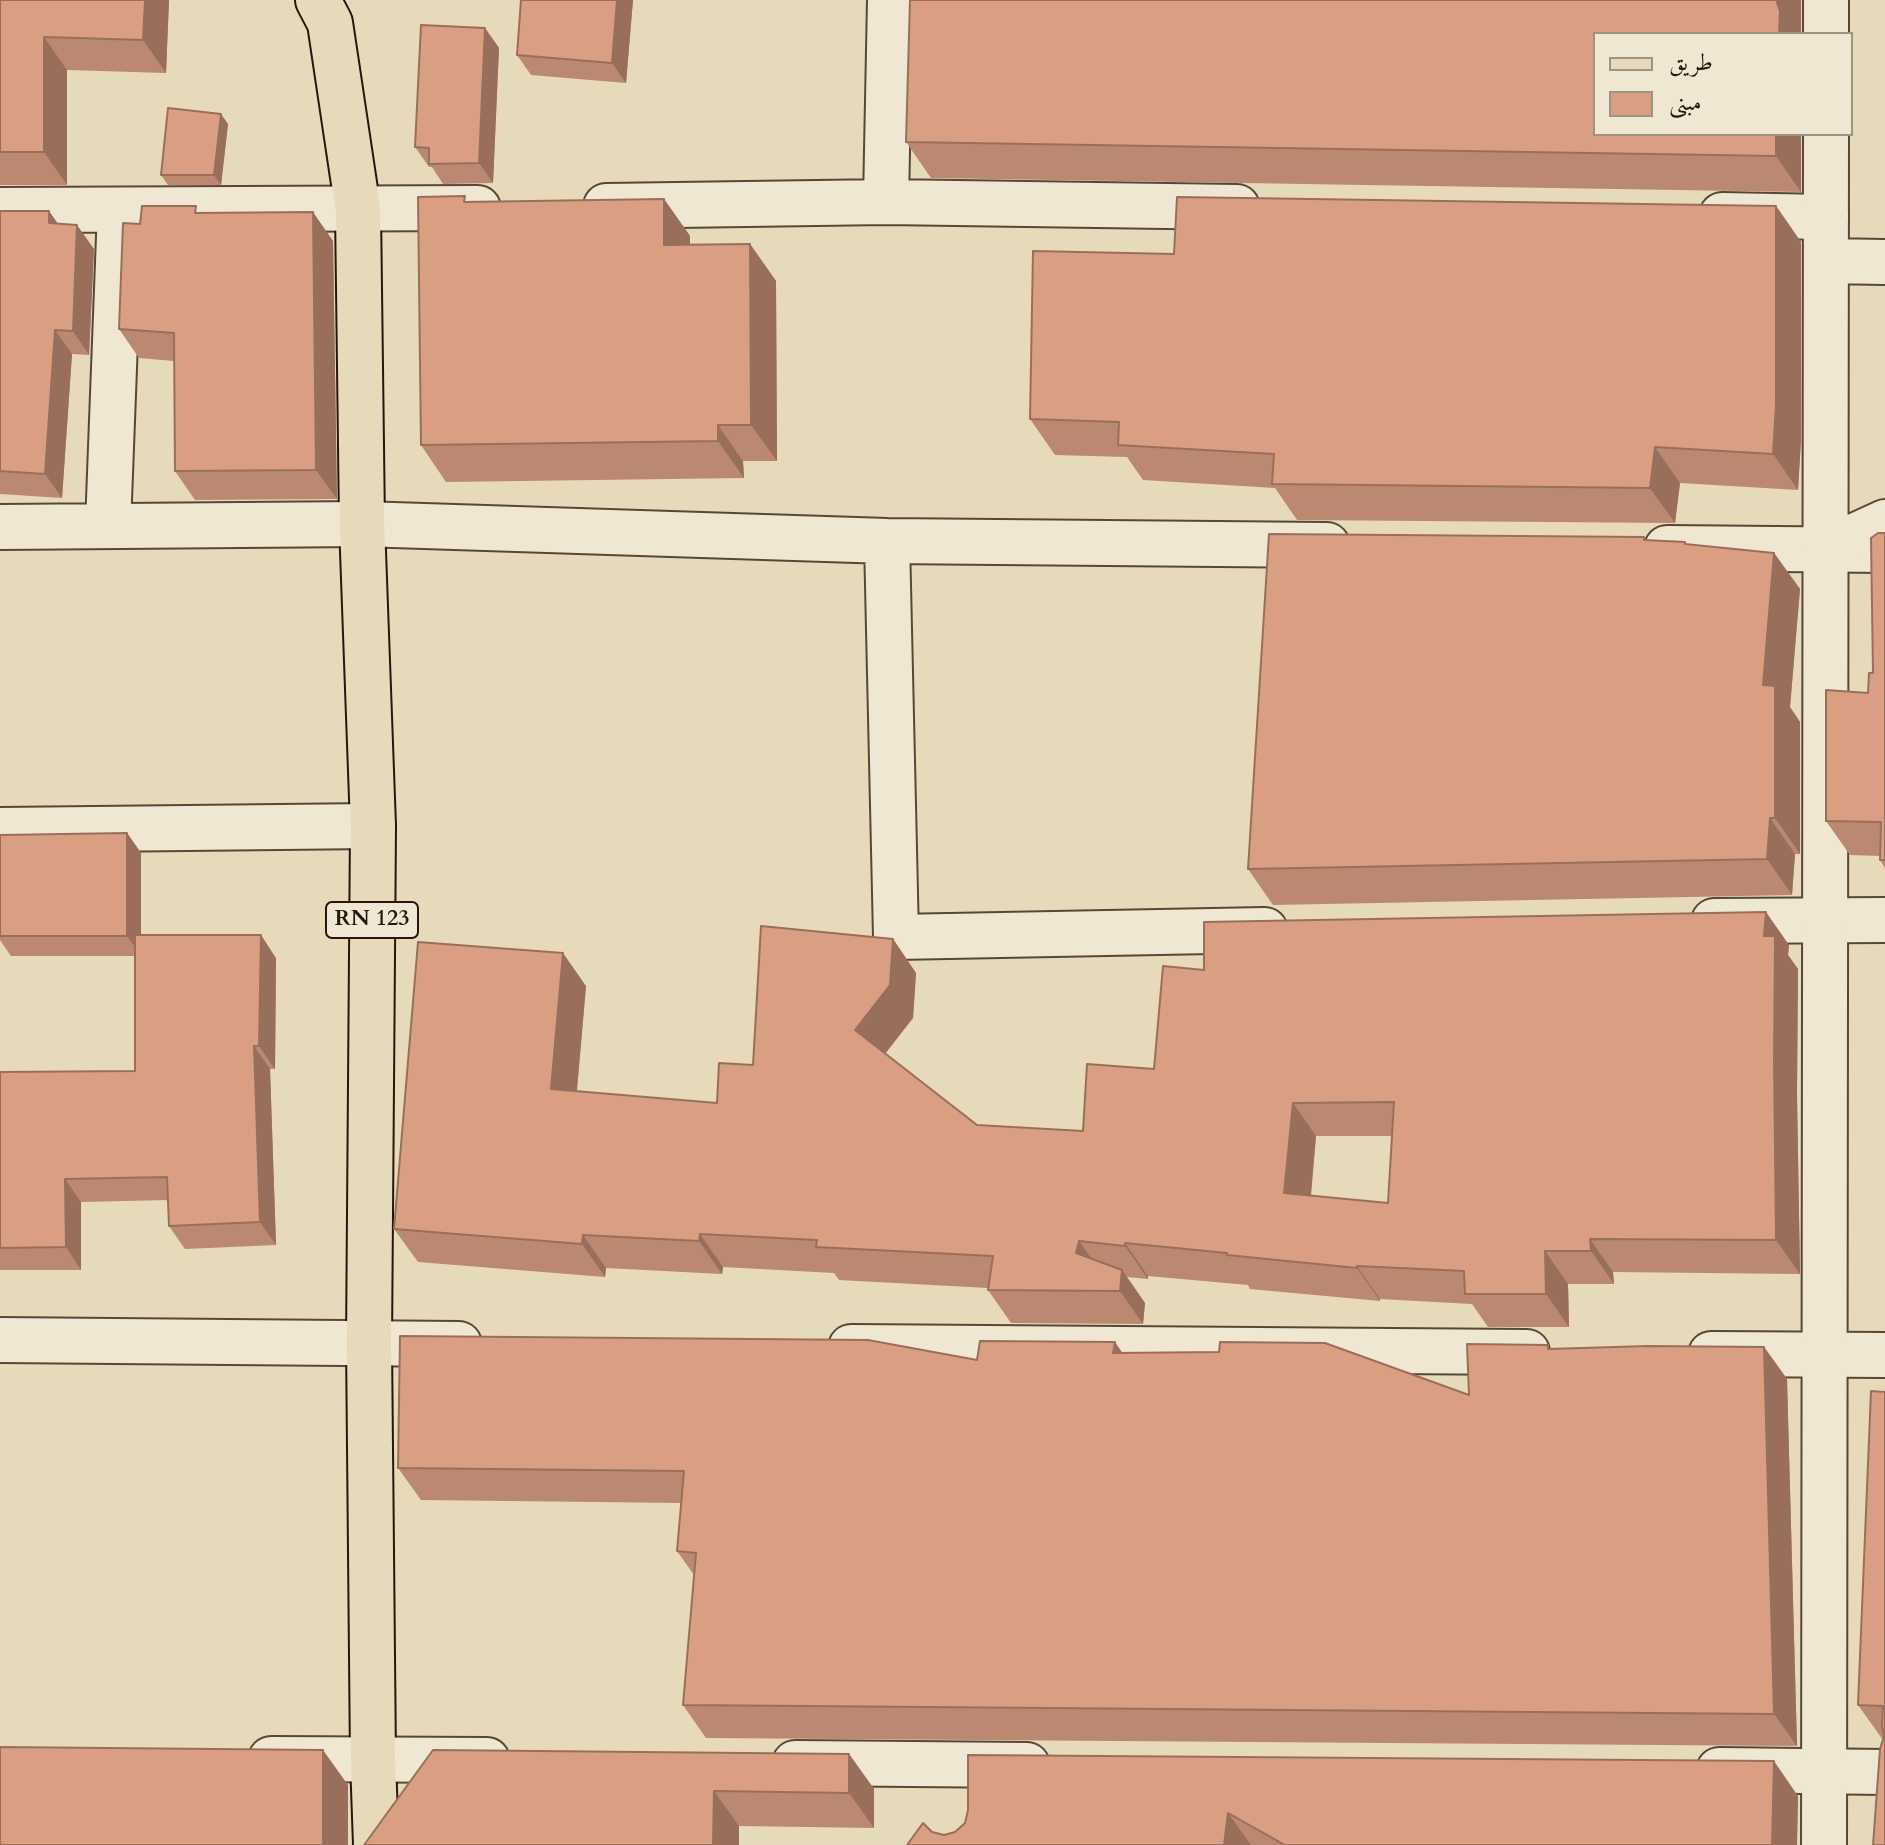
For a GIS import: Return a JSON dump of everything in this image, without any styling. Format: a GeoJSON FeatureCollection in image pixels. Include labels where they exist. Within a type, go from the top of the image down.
{"type":"FeatureCollection","features":[{"type":"Feature","properties":{"kind":"main road","name":"RN 123"},"geometry":{"type":"LineString","coordinates":[[318,0],[330,23],[358,210],[362,524],[373,826],[369,1343],[376,1845]]}},
{"type":"Feature","properties":{"kind":"street"},"geometry":{"type":"LineString","coordinates":[[886,202],[890,0]]}},
{"type":"Feature","properties":{"kind":"street"},"geometry":{"type":"LineString","coordinates":[[1826,0],[1826,32]]}},
{"type":"Feature","properties":{"kind":"street"},"geometry":{"type":"LineString","coordinates":[[1824,1845],[1826,136]]}},
{"type":"Feature","properties":{"kind":"street"},"geometry":{"type":"LineString","coordinates":[[566,206],[886,202],[1268,208]]}},
{"type":"Feature","properties":{"kind":"street"},"geometry":{"type":"LineString","coordinates":[[0,210],[518,207]]}},
{"type":"Feature","properties":{"kind":"street"},"geometry":{"type":"LineString","coordinates":[[108,526],[120,210]]}},
{"type":"Feature","properties":{"kind":"street"},"geometry":{"type":"LineString","coordinates":[[1683,214],[1826,217]]}},
{"type":"Feature","properties":{"kind":"street"},"geometry":{"type":"LineString","coordinates":[[1826,261],[1885,262]]}},
{"type":"Feature","properties":{"kind":"street"},"geometry":{"type":"LineString","coordinates":[[1826,549],[1885,522]]}},
{"type":"Feature","properties":{"kind":"street"},"geometry":{"type":"LineString","coordinates":[[0,527],[362,524],[887,541],[1365,545]]}},
{"type":"Feature","properties":{"kind":"street"},"geometry":{"type":"LineString","coordinates":[[887,541],[896,937],[1306,929]]}},
{"type":"Feature","properties":{"kind":"street"},"geometry":{"type":"LineString","coordinates":[[1635,547],[1885,550]]}},
{"type":"Feature","properties":{"kind":"street"},"geometry":{"type":"LineString","coordinates":[[0,830],[373,826]]}},
{"type":"Feature","properties":{"kind":"street"},"geometry":{"type":"LineString","coordinates":[[1668,922],[1885,920]]}},
{"type":"Feature","properties":{"kind":"street"},"geometry":{"type":"LineString","coordinates":[[0,1340],[495,1344]]}},
{"type":"Feature","properties":{"kind":"street"},"geometry":{"type":"LineString","coordinates":[[812,1347],[1572,1353]]}},
{"type":"Feature","properties":{"kind":"street"},"geometry":{"type":"LineString","coordinates":[[1667,1354],[1885,1355]]}},
{"type":"Feature","properties":{"kind":"street"},"geometry":{"type":"LineString","coordinates":[[233,1759],[530,1761]]}},
{"type":"Feature","properties":{"kind":"street"},"geometry":{"type":"LineString","coordinates":[[749,1762],[968,1784],[1063,1765]]}},
{"type":"Feature","properties":{"kind":"street"},"geometry":{"type":"LineString","coordinates":[[1681,1770],[1885,1772]]}},
{"type":"Feature","properties":{"kind":"building"},"geometry":{"type":"Polygon","coordinates":[[[0,0],[145,0],[143,40],[44,37],[44,152],[0,152],[0,0]]]}},
{"type":"Feature","properties":{"kind":"building"},"geometry":{"type":"Polygon","coordinates":[[[521,0],[617,0],[612,63],[517,55],[521,0]]]}},
{"type":"Feature","properties":{"kind":"building"},"geometry":{"type":"Polygon","coordinates":[[[910,0],[1776,0],[1780,11],[1779,32],[1593,32],[1593,136],[1776,136],[1776,156],[906,142],[910,0]]]}},
{"type":"Feature","properties":{"kind":"building"},"geometry":{"type":"Polygon","coordinates":[[[421,25],[485,28],[479,163],[429,164],[429,148],[415,147],[421,25]]]}},
{"type":"Feature","properties":{"kind":"building"},"geometry":{"type":"Polygon","coordinates":[[[168,108],[221,114],[214,175],[161,175],[168,108]]]}},
{"type":"Feature","properties":{"kind":"building"},"geometry":{"type":"Polygon","coordinates":[[[465,196],[464,202],[664,199],[664,245],[750,244],[751,425],[718,425],[718,441],[421,445],[418,197],[465,196]]]}},
{"type":"Feature","properties":{"kind":"building"},"geometry":{"type":"Polygon","coordinates":[[[1177,197],[1776,206],[1773,454],[1655,447],[1650,488],[1272,484],[1274,454],[1118,445],[1119,422],[1030,419],[1033,251],[1174,254],[1177,197]]]}},
{"type":"Feature","properties":{"kind":"building"},"geometry":{"type":"Polygon","coordinates":[[[142,206],[196,206],[195,213],[313,212],[316,470],[175,471],[174,333],[119,329],[123,223],[140,224],[142,206]]]}},
{"type":"Feature","properties":{"kind":"building"},"geometry":{"type":"Polygon","coordinates":[[[0,211],[49,211],[49,223],[77,225],[73,331],[55,330],[45,474],[0,471],[0,211]]]}},
{"type":"Feature","properties":{"kind":"building"},"geometry":{"type":"Polygon","coordinates":[[[1885,533],[1885,860],[1880,860],[1881,822],[1826,821],[1826,690],[1868,693],[1869,673],[1873,673],[1871,538],[1885,533]]]}},
{"type":"Feature","properties":{"kind":"building"},"geometry":{"type":"Polygon","coordinates":[[[1269,534],[1644,537],[1644,540],[1774,553],[1763,685],[1775,686],[1775,818],[1770,818],[1767,859],[1248,869],[1269,534]]]}},
{"type":"Feature","properties":{"kind":"building"},"geometry":{"type":"Polygon","coordinates":[[[127,833],[127,936],[0,936],[0,835],[127,833]]]}},
{"type":"Feature","properties":{"kind":"building"},"geometry":{"type":"Polygon","coordinates":[[[1766,912],[1764,936],[1775,936],[1776,1240],[1590,1239],[1591,1251],[1545,1251],[1546,1294],[1465,1294],[1464,1271],[1357,1268],[1125,1243],[1125,1246],[1079,1241],[1076,1253],[1122,1270],[1120,1291],[988,1290],[993,1256],[816,1247],[817,1240],[700,1234],[699,1241],[583,1235],[582,1244],[394,1229],[418,942],[563,953],[551,1089],[717,1103],[719,1063],[753,1065],[761,926],[893,939],[890,985],[855,1030],[977,1125],[1083,1131],[1087,1064],[1154,1069],[1163,966],[1204,970],[1204,922],[1766,912]],[[1394,1102],[1293,1103],[1284,1193],[1388,1203],[1394,1102]]]}},
{"type":"Feature","properties":{"kind":"building"},"geometry":{"type":"Polygon","coordinates":[[[135,935],[261,935],[259,1046],[254,1046],[260,1222],[169,1226],[167,1177],[65,1179],[66,1247],[0,1248],[0,1072],[135,1071],[135,935]]]}},
{"type":"Feature","properties":{"kind":"building"},"geometry":{"type":"Polygon","coordinates":[[[400,1336],[868,1340],[977,1360],[980,1341],[1115,1342],[1113,1353],[1219,1352],[1220,1342],[1325,1343],[1469,1395],[1467,1344],[1548,1345],[1548,1349],[1764,1347],[1774,1714],[683,1705],[696,1553],[677,1551],[684,1471],[398,1468],[400,1336]]]}},
{"type":"Feature","properties":{"kind":"building"},"geometry":{"type":"Polygon","coordinates":[[[1871,1391],[1885,1392],[1885,1845],[1873,1845],[1880,1749],[1884,1736],[1883,1706],[1858,1705],[1871,1391]]]}},
{"type":"Feature","properties":{"kind":"building"},"geometry":{"type":"Polygon","coordinates":[[[0,1747],[323,1750],[323,1845],[0,1845],[0,1747]]]}},
{"type":"Feature","properties":{"kind":"building"},"geometry":{"type":"Polygon","coordinates":[[[433,1750],[849,1754],[849,1793],[714,1791],[713,1845],[364,1845],[433,1750]]]}},
{"type":"Feature","properties":{"kind":"building"},"geometry":{"type":"Polygon","coordinates":[[[968,1755],[1774,1761],[1772,1845],[1285,1845],[1228,1813],[1224,1845],[907,1845],[923,1823],[932,1832],[944,1835],[955,1832],[965,1823],[968,1810],[968,1755]]]}}]}
